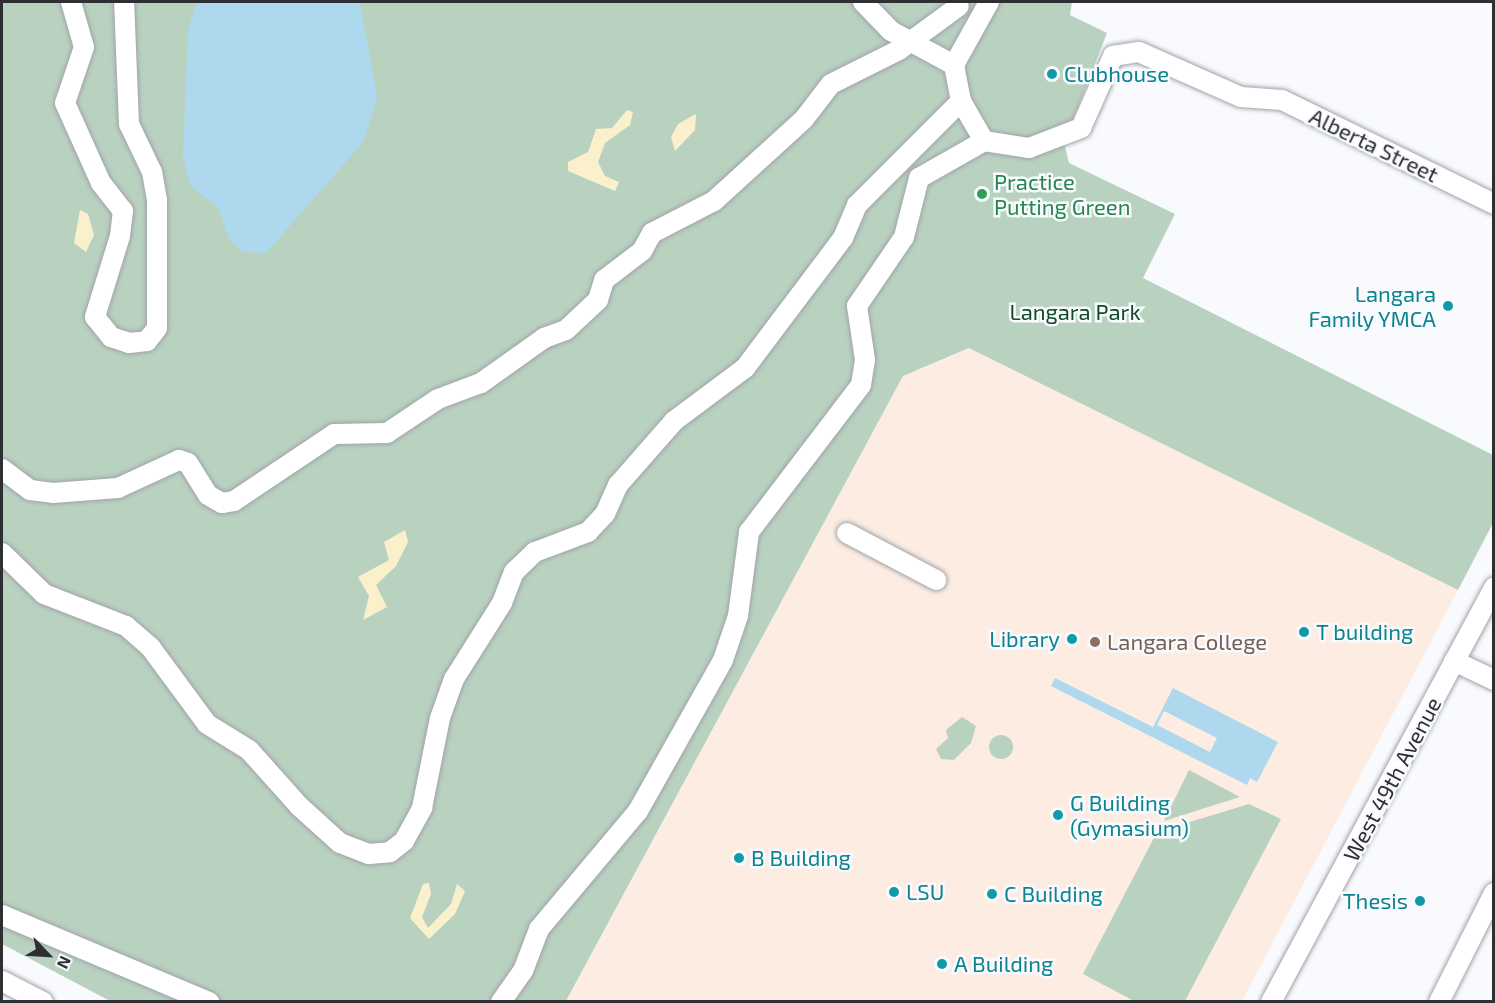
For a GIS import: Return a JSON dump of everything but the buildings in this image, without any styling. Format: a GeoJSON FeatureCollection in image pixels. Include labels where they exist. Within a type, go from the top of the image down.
{"type":"FeatureCollection","features":[{"type":"Feature","properties":{"kind":"street"},"geometry":{"type":"LineString","coordinates":[[71,2],[84,47],[65,103],[101,183],[123,211],[94,317],[111,337],[129,343],[147,340],[157,328],[157,200],[152,172],[129,124],[123,2]]}},
{"type":"Feature","properties":{"kind":"street"},"geometry":{"type":"LineString","coordinates":[[862,2],[891,30],[957,56]]}},
{"type":"Feature","properties":{"kind":"street"},"geometry":{"type":"LineString","coordinates":[[957,56],[988,2]]}},
{"type":"Feature","properties":{"kind":"street"},"geometry":{"type":"LineString","coordinates":[[2,469],[30,490],[52,494],[118,488],[179,460],[188,463],[208,495],[222,503],[234,501],[334,434],[387,433],[566,330],[598,300],[604,280],[642,251],[652,233],[714,201],[804,119],[831,84],[878,63],[958,4]]}},
{"type":"Feature","properties":{"kind":"street"},"geometry":{"type":"LineString","coordinates":[[501,1002],[523,970],[539,929],[638,811],[723,660],[738,616],[750,532],[861,385],[865,360],[856,306],[904,237],[919,178],[984,141],[961,101],[957,56],[958,4]]}},
{"type":"Feature","properties":{"kind":"street","name":"Alberta Street"},"geometry":{"type":"LineString","coordinates":[[984,141],[1029,148],[1081,128],[1113,56],[1124,52],[1139,52],[1241,97],[1252,94],[1282,100],[1494,204]]}},
{"type":"Feature","properties":{"kind":"street"},"geometry":{"type":"LineString","coordinates":[[2,553],[44,594],[126,626],[151,648],[207,724],[249,750],[298,806],[340,843],[369,854],[390,852],[404,841],[422,808],[440,718],[454,679],[523,561],[588,532],[605,514],[618,485],[674,421],[745,368],[843,238],[857,205],[961,101]]}},
{"type":"Feature","properties":{"kind":"street"},"geometry":{"type":"LineString","coordinates":[[847,533],[936,580]]}},
{"type":"Feature","properties":{"kind":"street","name":"West 49th Avenue"},"geometry":{"type":"LineString","coordinates":[[1271,1002],[1494,587]]}},
{"type":"Feature","properties":{"kind":"street"},"geometry":{"type":"LineString","coordinates":[[1454,661],[1494,680]]}},
{"type":"Feature","properties":{"kind":"street"},"geometry":{"type":"LineString","coordinates":[[1439,1002],[1494,893]]}},
{"type":"Feature","properties":{"kind":"street"},"geometry":{"type":"LineString","coordinates":[[2,915],[209,1002]]}},
{"type":"Feature","properties":{"kind":"street"},"geometry":{"type":"LineString","coordinates":[[2,981],[40,1001]]}},
{"type":"Feature","properties":{"kind":"shaded area","name":"Langara College"},"geometry":{"type":"Polygon","coordinates":[[[970,348],[1458,590],[1242,1001],[566,1002],[903,376],[970,348]]]}},
{"type":"Feature","properties":{"kind":"green space","name":"Langara Park"},"geometry":{"type":"Polygon","coordinates":[[[2,2],[1072,2],[1070,15],[1107,33],[1064,143],[1069,163],[1175,214],[1143,278],[1493,455],[1493,523],[1458,590],[969,348],[903,376],[566,1001],[110,1001],[2,944],[2,2]]]}},
{"type":"Feature","properties":{"kind":"green space"},"geometry":{"type":"Polygon","coordinates":[[[962,717],[976,726],[971,743],[954,760],[941,759],[936,749],[948,738],[946,730],[962,717]]]}},
{"type":"Feature","properties":{"kind":"green space"},"geometry":{"type":"Polygon","coordinates":[[[1001,735],[1006,736],[1012,742],[1012,752],[1006,758],[1001,759],[996,758],[990,752],[989,747],[990,742],[996,736],[1001,735]]]}},
{"type":"Feature","properties":{"kind":"green space"},"geometry":{"type":"Polygon","coordinates":[[[1189,770],[1240,797],[1164,821],[1189,770]]]}},
{"type":"Feature","properties":{"kind":"green space"},"geometry":{"type":"Polygon","coordinates":[[[1249,804],[1281,819],[1185,1001],[1134,1001],[1083,974],[1157,832],[1249,804]]]}},
{"type":"Feature","properties":{"kind":"sand"},"geometry":{"type":"Polygon","coordinates":[[[627,110],[633,112],[630,125],[605,143],[598,162],[605,176],[619,182],[615,191],[568,171],[568,162],[588,152],[596,129],[612,128],[627,110]]]}},
{"type":"Feature","properties":{"kind":"sand"},"geometry":{"type":"Polygon","coordinates":[[[696,114],[695,130],[675,151],[671,137],[678,124],[696,114]]]}},
{"type":"Feature","properties":{"kind":"sand"},"geometry":{"type":"Polygon","coordinates":[[[80,210],[88,214],[94,235],[86,252],[74,243],[80,210]]]}},
{"type":"Feature","properties":{"kind":"sand"},"geometry":{"type":"Polygon","coordinates":[[[405,530],[408,542],[396,566],[376,585],[387,607],[363,620],[369,596],[358,577],[389,560],[384,542],[405,530]]]}},
{"type":"Feature","properties":{"kind":"sand"},"geometry":{"type":"Polygon","coordinates":[[[429,883],[431,894],[422,917],[428,928],[451,904],[457,884],[465,891],[455,914],[429,939],[410,918],[423,884],[429,883]]]}},
{"type":"Feature","properties":{"kind":"water"},"geometry":{"type":"Polygon","coordinates":[[[197,2],[360,2],[377,97],[364,141],[266,253],[243,252],[229,239],[219,209],[190,185],[183,156],[188,30],[197,2]]]}},
{"type":"Feature","properties":{"kind":"water"},"geometry":{"type":"Polygon","coordinates":[[[1055,678],[1153,727],[1173,688],[1278,742],[1257,782],[1250,778],[1247,785],[1051,686],[1055,678]],[[1164,711],[1157,725],[1210,752],[1217,738],[1164,711]]]}},
{"type":"Feature","properties":{"kind":"place","name":"Clubhouse"},"geometry":{"type":"Point","coordinates":[1052,74]}},
{"type":"Feature","properties":{"kind":"place","name":"Practice Putting Green"},"geometry":{"type":"Point","coordinates":[982,194]}},
{"type":"Feature","properties":{"kind":"place","name":"Langara Family YMCA"},"geometry":{"type":"Point","coordinates":[1448,306]}},
{"type":"Feature","properties":{"kind":"place","name":"T building"},"geometry":{"type":"Point","coordinates":[1304,632]}},
{"type":"Feature","properties":{"kind":"place","name":"Library"},"geometry":{"type":"Point","coordinates":[1072,639]}},
{"type":"Feature","properties":{"kind":"place","name":"Langara College"},"geometry":{"type":"Point","coordinates":[1095,642]}},
{"type":"Feature","properties":{"kind":"place","name":"G Building (Gymasium)"},"geometry":{"type":"Point","coordinates":[1058,815]}},
{"type":"Feature","properties":{"kind":"place","name":"B Building"},"geometry":{"type":"Point","coordinates":[739,858]}},
{"type":"Feature","properties":{"kind":"place","name":"LSU"},"geometry":{"type":"Point","coordinates":[894,892]}},
{"type":"Feature","properties":{"kind":"place","name":"C Building"},"geometry":{"type":"Point","coordinates":[992,894]}},
{"type":"Feature","properties":{"kind":"place","name":"Thesis"},"geometry":{"type":"Point","coordinates":[1420,901]}},
{"type":"Feature","properties":{"kind":"place","name":"A Building"},"geometry":{"type":"Point","coordinates":[942,964]}}]}
